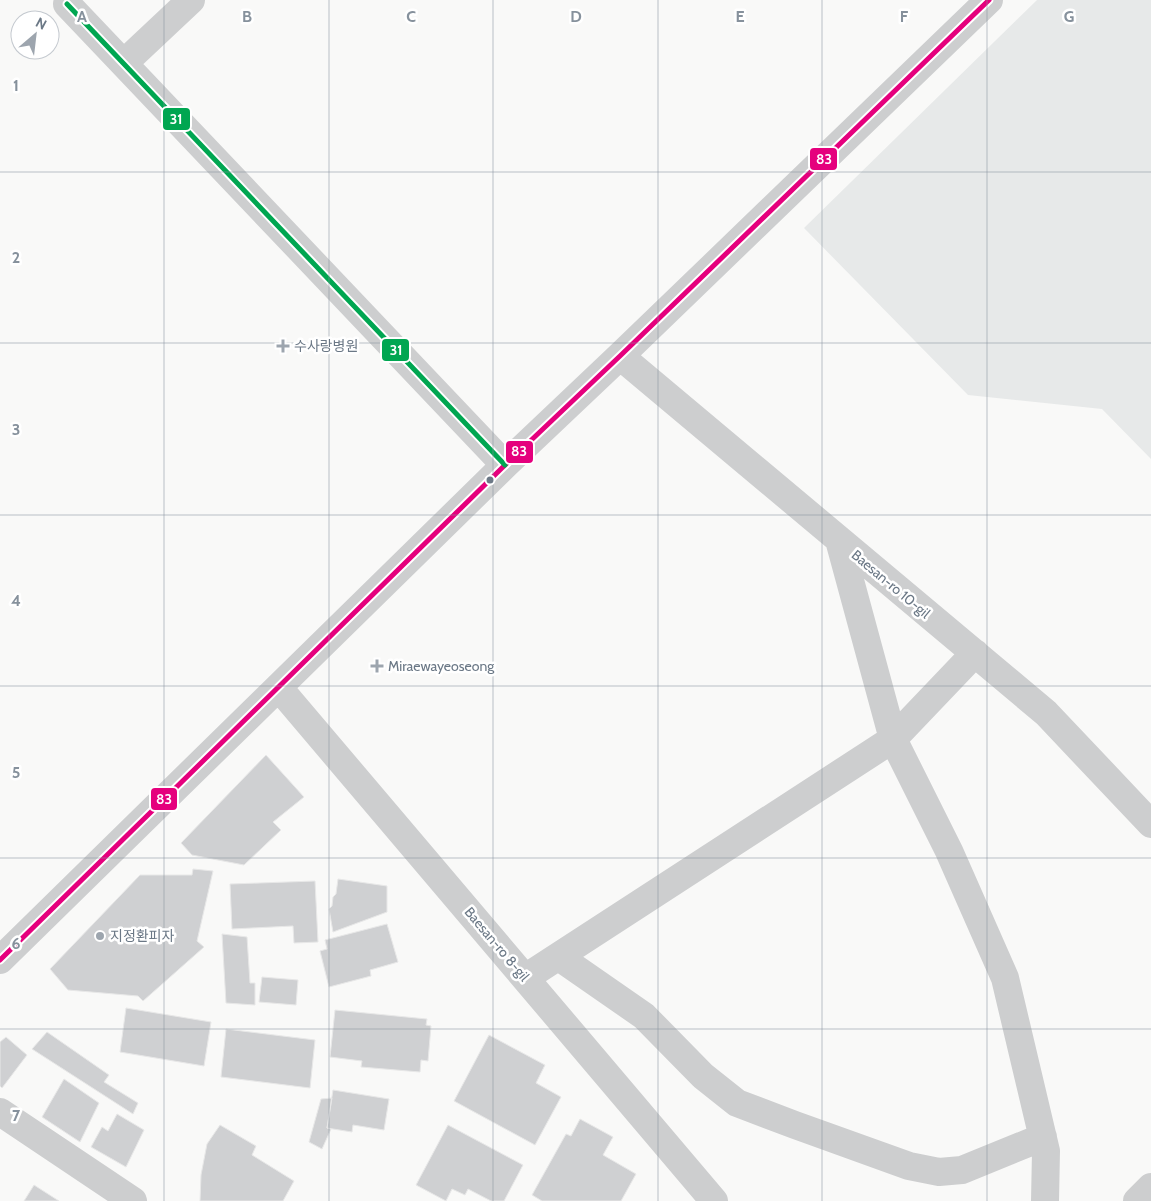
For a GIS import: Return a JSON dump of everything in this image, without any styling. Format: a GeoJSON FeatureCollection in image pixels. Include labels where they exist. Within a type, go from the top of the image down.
{"type":"FeatureCollection","features":[{"type":"Feature","properties":{"kind":"street"},"geometry":{"type":"LineString","coordinates":[[124,63],[191,0]]}},
{"type":"Feature","properties":{"kind":"street"},"geometry":{"type":"LineString","coordinates":[[0,960],[505,465],[989,0]]}},
{"type":"Feature","properties":{"kind":"street"},"geometry":{"type":"LineString","coordinates":[[67,4],[505,465]]}},
{"type":"Feature","properties":{"kind":"street","name":"Baesan-ro 10-gil"},"geometry":{"type":"LineString","coordinates":[[620,356],[1046,712],[1151,824]]}},
{"type":"Feature","properties":{"kind":"street"},"geometry":{"type":"LineString","coordinates":[[839,540],[893,739],[949,851],[1005,978],[1046,1151],[1045,1201]]}},
{"type":"Feature","properties":{"kind":"street"},"geometry":{"type":"LineString","coordinates":[[525,978],[893,739],[975,654]]}},
{"type":"Feature","properties":{"kind":"street","name":"Baesan-ro 8-gil"},"geometry":{"type":"LineString","coordinates":[[279,688],[714,1201]]}},
{"type":"Feature","properties":{"kind":"street"},"geometry":{"type":"LineString","coordinates":[[559,957],[644,1016],[703,1076],[737,1103],[795,1125],[909,1166],[939,1172],[962,1170],[1042,1137]]}},
{"type":"Feature","properties":{"kind":"street"},"geometry":{"type":"LineString","coordinates":[[0,1112],[133,1201]]}},
{"type":"Feature","properties":{"kind":"street"},"geometry":{"type":"LineString","coordinates":[[1137,1201],[1151,1187]]}},
{"type":"Feature","properties":{"kind":"shaded area"},"geometry":{"type":"Polygon","coordinates":[[[1037,0],[1151,0],[1151,459],[1102,409],[968,395],[804,228],[1037,0]]]}},
{"type":"Feature","properties":{"kind":"building"},"geometry":{"type":"Polygon","coordinates":[[[266,755],[304,797],[273,822],[281,830],[244,865],[192,855],[181,843],[266,755]]]}},
{"type":"Feature","properties":{"kind":"building"},"geometry":{"type":"Polygon","coordinates":[[[193,869],[213,871],[197,941],[204,947],[143,1001],[138,996],[68,990],[50,969],[140,875],[192,875],[193,869]]]}},
{"type":"Feature","properties":{"kind":"building"},"geometry":{"type":"Polygon","coordinates":[[[338,879],[387,886],[387,912],[333,932],[329,909],[336,894],[338,879]]]}},
{"type":"Feature","properties":{"kind":"building"},"geometry":{"type":"Polygon","coordinates":[[[315,881],[318,942],[294,943],[293,926],[232,929],[230,884],[315,881]]]}},
{"type":"Feature","properties":{"kind":"building"},"geometry":{"type":"Polygon","coordinates":[[[387,924],[398,962],[370,970],[371,976],[329,987],[320,951],[327,949],[325,940],[387,924]]]}},
{"type":"Feature","properties":{"kind":"building"},"geometry":{"type":"Polygon","coordinates":[[[222,934],[247,937],[250,983],[255,983],[255,1005],[226,1003],[222,934]]]}},
{"type":"Feature","properties":{"kind":"building"},"geometry":{"type":"Polygon","coordinates":[[[262,977],[298,980],[296,1005],[259,1002],[262,977]]]}},
{"type":"Feature","properties":{"kind":"building"},"geometry":{"type":"Polygon","coordinates":[[[126,1008],[211,1022],[204,1066],[120,1052],[126,1008]]]}},
{"type":"Feature","properties":{"kind":"building"},"geometry":{"type":"Polygon","coordinates":[[[335,1010],[427,1019],[426,1025],[431,1026],[428,1061],[421,1060],[420,1072],[361,1067],[362,1061],[330,1057],[335,1010]]]}},
{"type":"Feature","properties":{"kind":"building"},"geometry":{"type":"Polygon","coordinates":[[[226,1029],[315,1040],[310,1088],[221,1077],[226,1029]]]}},
{"type":"Feature","properties":{"kind":"building"},"geometry":{"type":"Polygon","coordinates":[[[47,1032],[109,1075],[104,1082],[138,1103],[133,1114],[32,1049],[47,1032]]]}},
{"type":"Feature","properties":{"kind":"building"},"geometry":{"type":"Polygon","coordinates":[[[489,1035],[545,1065],[536,1083],[561,1097],[535,1145],[454,1101],[489,1035]]]}},
{"type":"Feature","properties":{"kind":"building"},"geometry":{"type":"Polygon","coordinates":[[[6,1037],[27,1055],[2,1088],[0,1086],[0,1042],[6,1037]]]}},
{"type":"Feature","properties":{"kind":"building"},"geometry":{"type":"Polygon","coordinates":[[[64,1079],[99,1103],[80,1142],[42,1117],[64,1079]]]}},
{"type":"Feature","properties":{"kind":"building"},"geometry":{"type":"Polygon","coordinates":[[[333,1090],[389,1099],[384,1130],[353,1125],[352,1132],[327,1128],[333,1090]]]}},
{"type":"Feature","properties":{"kind":"building"},"geometry":{"type":"Polygon","coordinates":[[[332,1098],[327,1128],[331,1129],[322,1149],[309,1142],[321,1099],[332,1098]]]}},
{"type":"Feature","properties":{"kind":"building"},"geometry":{"type":"Polygon","coordinates":[[[117,1114],[144,1130],[126,1167],[91,1147],[102,1127],[108,1131],[117,1114]]]}},
{"type":"Feature","properties":{"kind":"building"},"geometry":{"type":"Polygon","coordinates":[[[580,1119],[613,1137],[603,1155],[636,1174],[621,1201],[542,1201],[532,1195],[566,1134],[571,1136],[580,1119]]]}},
{"type":"Feature","properties":{"kind":"building"},"geometry":{"type":"Polygon","coordinates":[[[220,1125],[256,1146],[252,1155],[294,1181],[283,1201],[200,1201],[201,1175],[207,1144],[220,1125]]]}},
{"type":"Feature","properties":{"kind":"building"},"geometry":{"type":"Polygon","coordinates":[[[448,1125],[523,1165],[504,1201],[491,1201],[468,1189],[465,1195],[452,1189],[446,1201],[416,1185],[448,1125]]]}},
{"type":"Feature","properties":{"kind":"building"},"geometry":{"type":"Polygon","coordinates":[[[34,1185],[59,1201],[24,1201],[34,1185]]]}},
{"type":"Feature","properties":{"kind":"transit line","name":"83"},"geometry":{"type":"LineString","coordinates":[[0,960],[505,465],[989,0]]}},
{"type":"Feature","properties":{"kind":"transit line","name":"31"},"geometry":{"type":"LineString","coordinates":[[67,4],[505,465]]}},
{"type":"Feature","properties":{"kind":"place","name":"수사랑병원"},"geometry":{"type":"Point","coordinates":[283,346]}},
{"type":"Feature","properties":{"kind":"place","name":"Miraewayeoseong"},"geometry":{"type":"Point","coordinates":[377,666]}},
{"type":"Feature","properties":{"kind":"place","name":"지정환피자"},"geometry":{"type":"Point","coordinates":[100,936]}}]}
